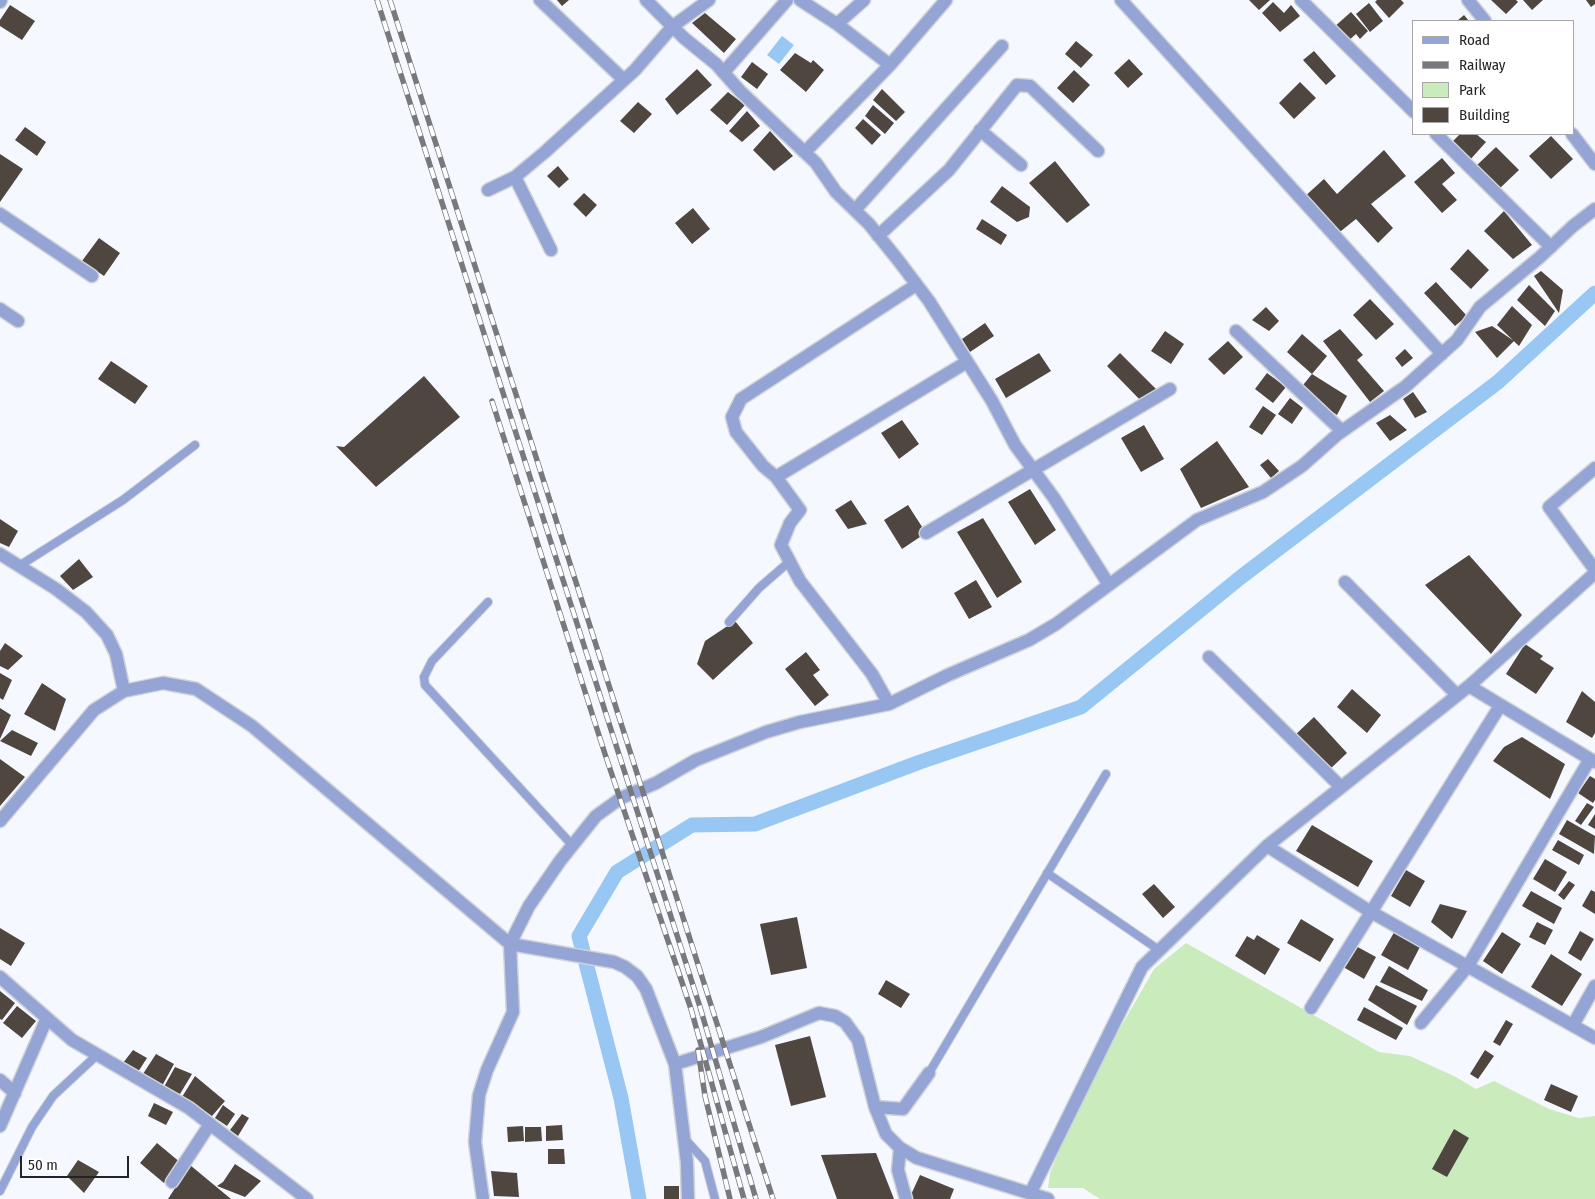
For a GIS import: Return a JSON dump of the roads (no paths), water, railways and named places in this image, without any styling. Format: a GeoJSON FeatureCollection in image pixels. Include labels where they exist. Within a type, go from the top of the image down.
{"type":"FeatureCollection","features":[{"type":"Feature","properties":{"kind":"street"},"geometry":{"type":"LineString","coordinates":[[540,0],[624,80]]}},
{"type":"Feature","properties":{"kind":"street"},"geometry":{"type":"LineString","coordinates":[[646,0],[724,72],[816,163],[836,192],[878,236],[916,285],[967,362],[992,401],[1015,445],[1086,545],[1109,585]]}},
{"type":"Feature","properties":{"kind":"street"},"geometry":{"type":"LineString","coordinates":[[488,190],[514,178],[624,80],[658,45],[673,26],[710,0]]}},
{"type":"Feature","properties":{"kind":"street"},"geometry":{"type":"LineString","coordinates":[[724,72],[787,0]]}},
{"type":"Feature","properties":{"kind":"street"},"geometry":{"type":"LineString","coordinates":[[800,0],[837,24],[890,65]]}},
{"type":"Feature","properties":{"kind":"street"},"geometry":{"type":"LineString","coordinates":[[837,24],[864,0]]}},
{"type":"Feature","properties":{"kind":"street"},"geometry":{"type":"LineString","coordinates":[[805,152],[890,65],[946,0]]}},
{"type":"Feature","properties":{"kind":"street"},"geometry":{"type":"LineString","coordinates":[[1121,0],[1442,354]]}},
{"type":"Feature","properties":{"kind":"street"},"geometry":{"type":"LineString","coordinates":[[1300,0],[1412,110]]}},
{"type":"Feature","properties":{"kind":"street"},"geometry":{"type":"LineString","coordinates":[[1468,0],[1484,20]]}},
{"type":"Feature","properties":{"kind":"street"},"geometry":{"type":"LineString","coordinates":[[855,210],[1002,46]]}},
{"type":"Feature","properties":{"kind":"street"},"geometry":{"type":"LineString","coordinates":[[878,236],[931,189],[1017,85],[1030,86],[1098,150]]}},
{"type":"Feature","properties":{"kind":"street"},"geometry":{"type":"LineString","coordinates":[[980,130],[1021,165]]}},
{"type":"Feature","properties":{"kind":"street"},"geometry":{"type":"LineString","coordinates":[[1437,135],[1551,247]]}},
{"type":"Feature","properties":{"kind":"street"},"geometry":{"type":"LineString","coordinates":[[1573,135],[1595,164]]}},
{"type":"Feature","properties":{"kind":"street"},"geometry":{"type":"LineString","coordinates":[[514,178],[552,250]]}},
{"type":"Feature","properties":{"kind":"street"},"geometry":{"type":"LineString","coordinates":[[483,1199],[475,1142],[479,1095],[487,1070],[503,1038],[513,1012],[510,944],[529,906],[596,816],[620,798],[656,783],[696,760],[766,732],[800,722],[889,704],[948,675],[1029,640],[1056,624],[1197,520],[1263,492],[1302,466],[1342,431],[1405,387],[1457,340],[1480,307],[1595,209]]}},
{"type":"Feature","properties":{"kind":"street"},"geometry":{"type":"LineString","coordinates":[[0,214],[92,276]]}},
{"type":"Feature","properties":{"kind":"street"},"geometry":{"type":"LineString","coordinates":[[889,704],[872,674],[823,612],[781,545],[790,523],[800,510],[776,477],[763,466],[736,432],[732,416],[741,399],[916,285]]}},
{"type":"Feature","properties":{"kind":"street"},"geometry":{"type":"LineString","coordinates":[[0,308],[18,320]]}},
{"type":"Feature","properties":{"kind":"street"},"geometry":{"type":"LineString","coordinates":[[1236,331],[1342,431]]}},
{"type":"Feature","properties":{"kind":"street"},"geometry":{"type":"LineString","coordinates":[[776,477],[967,362]]}},
{"type":"Feature","properties":{"kind":"street"},"geometry":{"type":"LineString","coordinates":[[926,533],[1170,389]]}},
{"type":"Feature","properties":{"kind":"street"},"geometry":{"type":"LineString","coordinates":[[1030,1194],[1142,967],[1267,846],[1457,695],[1590,585],[1595,571],[1549,507],[1595,468]]}},
{"type":"Feature","properties":{"kind":"street"},"geometry":{"type":"LineString","coordinates":[[0,554],[86,612],[107,635],[116,654],[124,691]]}},
{"type":"Feature","properties":{"kind":"street"},"geometry":{"type":"LineString","coordinates":[[1345,582],[1457,695]]}},
{"type":"Feature","properties":{"kind":"street"},"geometry":{"type":"LineString","coordinates":[[1209,657],[1341,787]]}},
{"type":"Feature","properties":{"kind":"street"},"geometry":{"type":"LineString","coordinates":[[0,820],[94,710],[124,691],[163,683],[196,689],[252,726],[510,944],[614,962],[637,976],[646,989],[675,1064],[684,1137],[688,1199]]}},
{"type":"Feature","properties":{"kind":"street"},"geometry":{"type":"LineString","coordinates":[[1421,1024],[1468,966],[1593,760],[1468,686]]}},
{"type":"Feature","properties":{"kind":"street"},"geometry":{"type":"LineString","coordinates":[[1311,1008],[1500,706]]}},
{"type":"Feature","properties":{"kind":"street"},"geometry":{"type":"LineString","coordinates":[[1267,846],[1371,912],[1595,1038]]}},
{"type":"Feature","properties":{"kind":"street"},"geometry":{"type":"LineString","coordinates":[[0,977],[72,1040],[189,1108],[307,1199]]}},
{"type":"Feature","properties":{"kind":"street"},"geometry":{"type":"LineString","coordinates":[[1573,1025],[1595,986]]}},
{"type":"Feature","properties":{"kind":"street"},"geometry":{"type":"LineString","coordinates":[[675,1064],[761,1037],[819,1013],[835,1016],[845,1022],[858,1040],[875,1107],[886,1134],[900,1148],[917,1158],[1048,1199]]}},
{"type":"Feature","properties":{"kind":"street"},"geometry":{"type":"LineString","coordinates":[[0,1126],[47,1018]]}},
{"type":"Feature","properties":{"kind":"street"},"geometry":{"type":"LineString","coordinates":[[875,1107],[903,1109],[929,1073]]}},
{"type":"Feature","properties":{"kind":"street"},"geometry":{"type":"LineString","coordinates":[[0,1080],[15,1093]]}},
{"type":"Feature","properties":{"kind":"street"},"geometry":{"type":"LineString","coordinates":[[172,1182],[210,1124]]}},
{"type":"Feature","properties":{"kind":"street"},"geometry":{"type":"LineString","coordinates":[[900,1148],[898,1170],[906,1199]]}},
{"type":"Feature","properties":{"kind":"lane"},"geometry":{"type":"LineString","coordinates":[[19,566],[123,500],[195,445]]}},
{"type":"Feature","properties":{"kind":"lane"},"geometry":{"type":"LineString","coordinates":[[729,622],[760,588],[790,561]]}},
{"type":"Feature","properties":{"kind":"lane"},"geometry":{"type":"LineString","coordinates":[[488,602],[432,661],[426,670],[425,685],[573,846]]}},
{"type":"Feature","properties":{"kind":"lane"},"geometry":{"type":"LineString","coordinates":[[929,1073],[1106,774]]}},
{"type":"Feature","properties":{"kind":"lane"},"geometry":{"type":"LineString","coordinates":[[1047,873],[1159,950]]}},
{"type":"Feature","properties":{"kind":"lane"},"geometry":{"type":"LineString","coordinates":[[0,1191],[32,1127],[53,1096],[97,1055]]}},
{"type":"Feature","properties":{"kind":"lane"},"geometry":{"type":"LineString","coordinates":[[684,1137],[706,1161],[715,1199]]}},
{"type":"Feature","properties":{"kind":"water"},"geometry":{"type":"Polygon","coordinates":[[[782,36],[794,45],[779,64],[767,55],[782,36]]]}},
{"type":"Feature","properties":{"kind":"waterway"},"geometry":{"type":"LineString","coordinates":[[639,1199],[621,1098],[579,936],[617,872],[692,825],[755,824],[920,762],[1081,707],[1241,577],[1498,382],[1595,293]]}},
{"type":"Feature","properties":{"kind":"railway"},"geometry":{"type":"LineString","coordinates":[[377,0],[700,1007],[756,1199]]}},
{"type":"Feature","properties":{"kind":"railway"},"geometry":{"type":"LineString","coordinates":[[390,0],[773,1199]]}},
{"type":"Feature","properties":{"kind":"railway"},"geometry":{"type":"LineString","coordinates":[[492,401],[605,754],[691,1009],[744,1199]]}},
{"type":"Feature","properties":{"kind":"railway"},"geometry":{"type":"LineString","coordinates":[[698,1050],[705,1096],[730,1199]]}}]}
